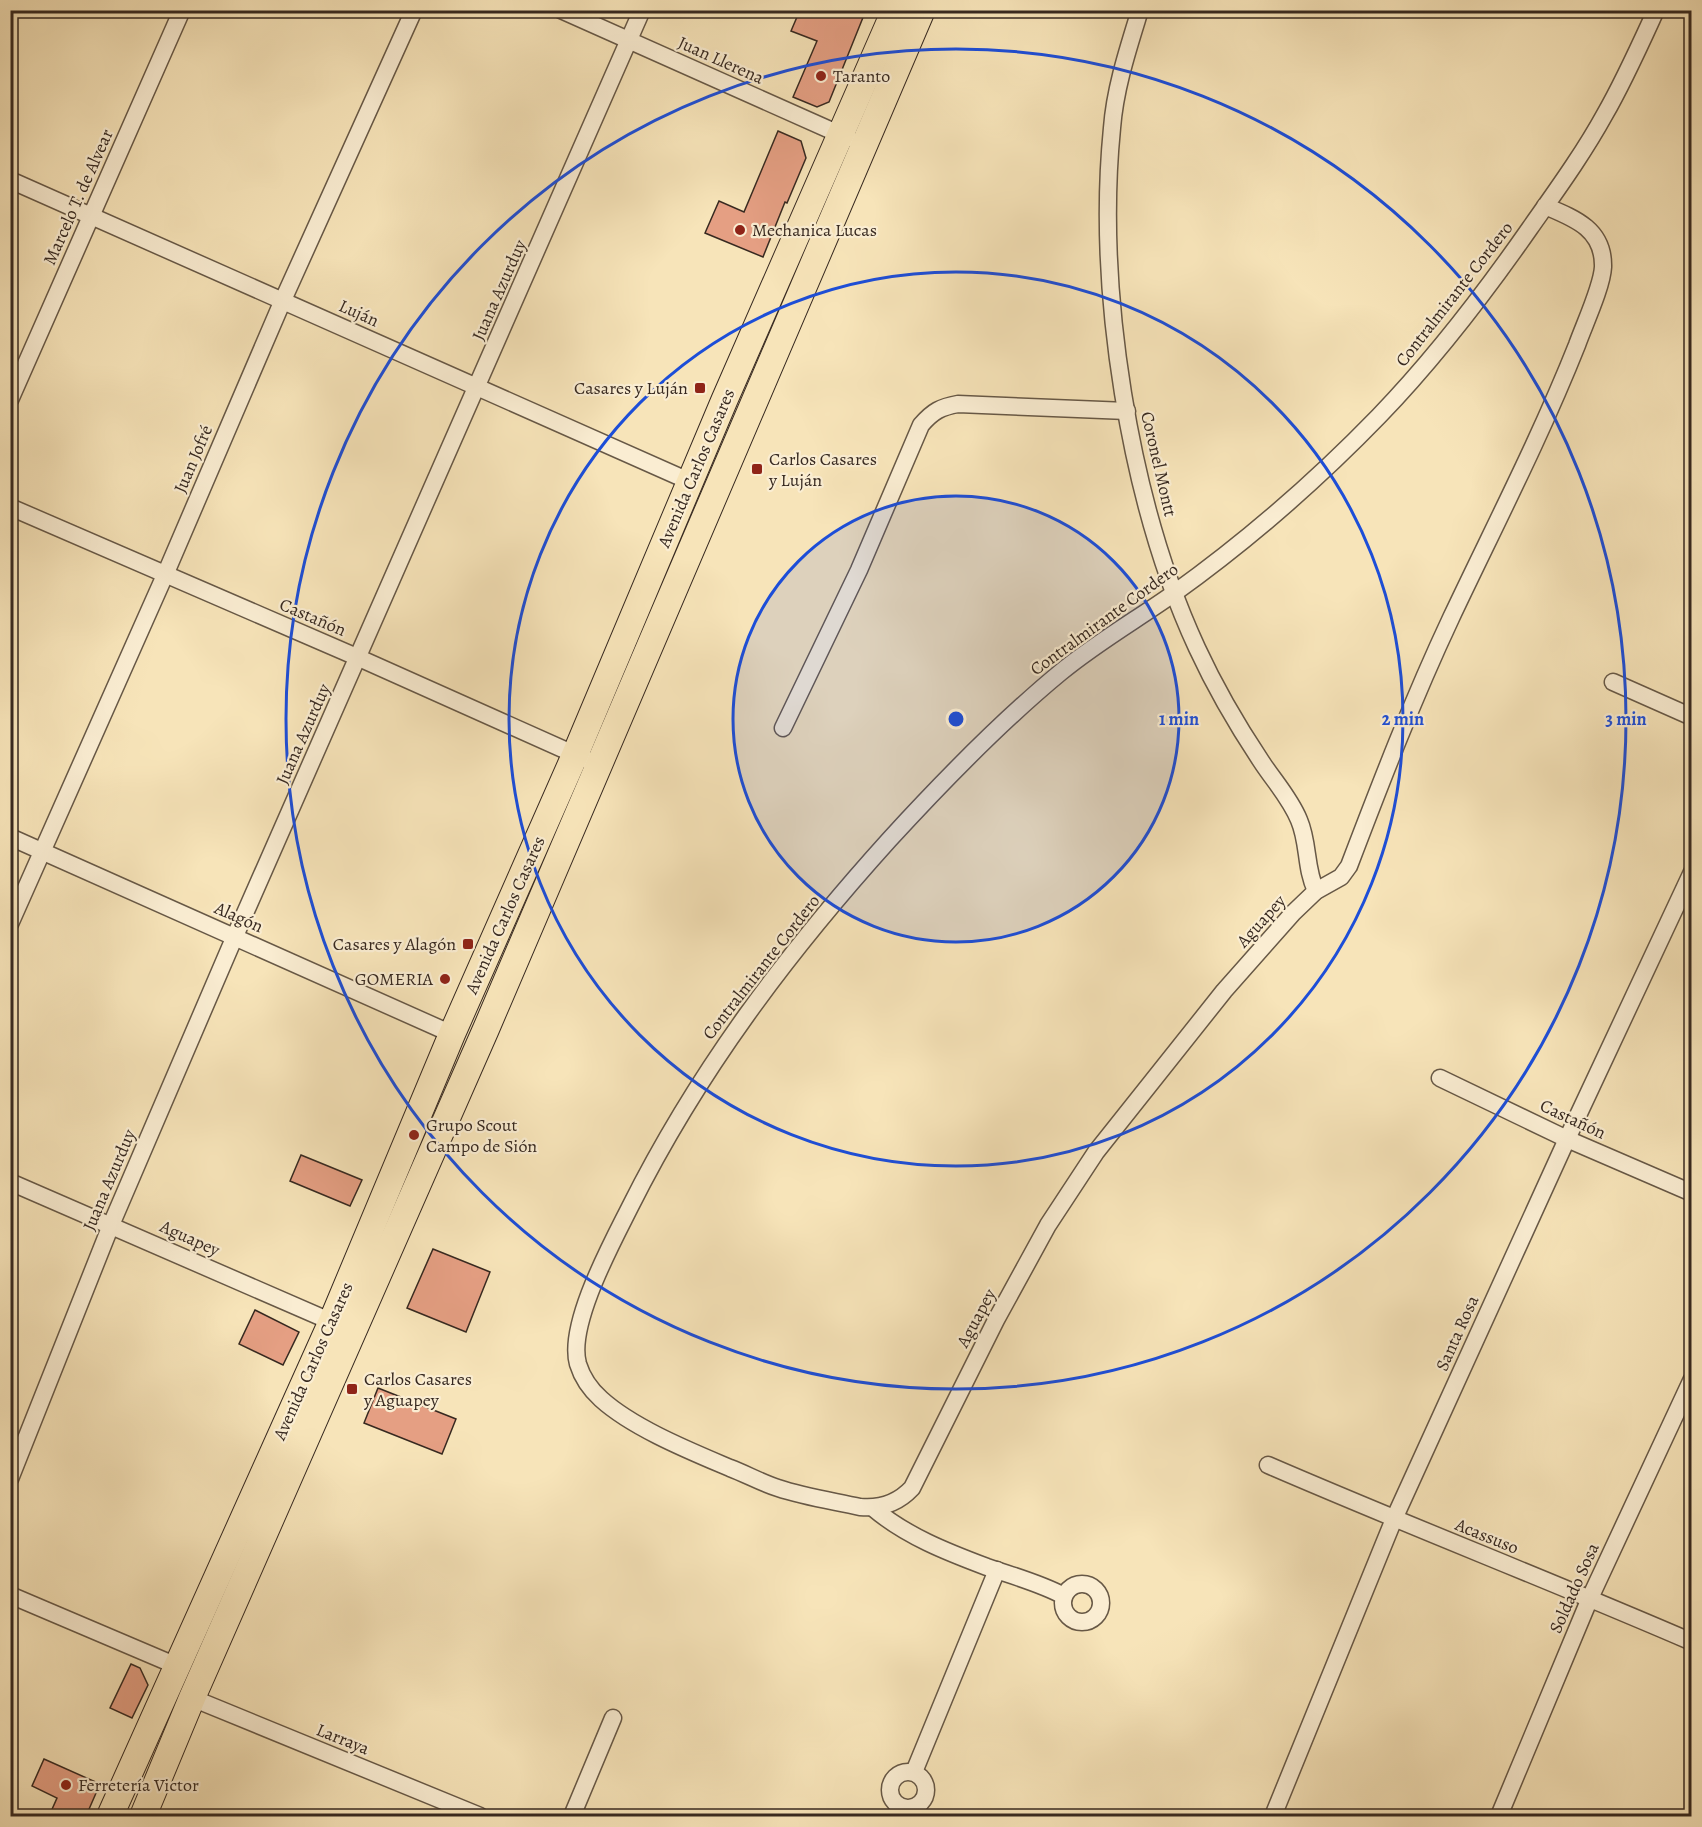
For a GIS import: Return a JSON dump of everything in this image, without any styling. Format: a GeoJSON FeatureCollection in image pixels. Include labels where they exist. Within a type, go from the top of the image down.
{"type":"FeatureCollection","features":[{"type":"Feature","properties":{"kind":"main road","name":"Avenida Carlos Casares"},"geometry":{"type":"LineString","coordinates":[[143,1816],[342,1326],[452,1034],[575,755],[690,482],[895,10]]}},
{"type":"Feature","properties":{"kind":"main road","name":"Avenida Carlos Casares"},"geometry":{"type":"LineString","coordinates":[[110,1816],[177,1666],[342,1326],[599,765],[922,10]]}},
{"type":"Feature","properties":{"kind":"street","name":"Marcelo T. de Alvear"},"geometry":{"type":"LineString","coordinates":[[10,400],[182,10]]}},
{"type":"Feature","properties":{"kind":"street","name":"Juan Jofré"},"geometry":{"type":"LineString","coordinates":[[10,924],[165,575],[283,300],[414,10]]}},
{"type":"Feature","properties":{"kind":"street","name":"Juan Llerena"},"geometry":{"type":"LineString","coordinates":[[561,10],[866,145]]}},
{"type":"Feature","properties":{"kind":"street","name":"Juana Azurduy"},"geometry":{"type":"LineString","coordinates":[[10,1479],[111,1225],[235,936],[642,10]]}},
{"type":"Feature","properties":{"kind":"street","name":"Coronel Montt"},"geometry":{"type":"LineString","coordinates":[[1140,10],[1124,63],[1112,127],[1109,244],[1113,309],[1127,411],[1141,483],[1174,593],[1197,648],[1233,718],[1292,804],[1305,837],[1311,880],[1316,891]]}},
{"type":"Feature","properties":{"kind":"street","name":"Contralmirante Cordero"},"geometry":{"type":"LineString","coordinates":[[586,1381],[578,1364],[576,1345],[581,1321],[607,1252],[659,1150],[693,1093],[732,1033],[805,939],[867,865],[926,800],[1003,722],[1066,668],[1231,551],[1286,504],[1381,415],[1489,286],[1576,161],[1605,114],[1656,10]]}},
{"type":"Feature","properties":{"kind":"street","name":"Luján"},"geometry":{"type":"LineString","coordinates":[[10,180],[92,214],[690,482]]}},
{"type":"Feature","properties":{"kind":"street","name":"Aguapey"},"geometry":{"type":"LineString","coordinates":[[586,1381],[607,1404],[628,1418],[675,1443],[778,1488],[860,1508],[873,1509],[903,1498],[912,1488],[996,1320],[1048,1226],[1096,1152],[1224,991],[1293,913],[1316,891],[1341,877],[1349,866],[1421,682],[1531,455],[1593,302],[1603,267],[1595,238],[1585,225],[1576,219],[1545,206]]}},
{"type":"Feature","properties":{"kind":"street"},"geometry":{"type":"LineString","coordinates":[[783,728],[859,570],[921,425],[932,412],[942,406],[958,404],[1127,411]]}},
{"type":"Feature","properties":{"kind":"street","name":"Castañón"},"geometry":{"type":"LineString","coordinates":[[10,507],[599,765]]}},
{"type":"Feature","properties":{"kind":"street"},"geometry":{"type":"LineString","coordinates":[[1614,682],[1692,717]]}},
{"type":"Feature","properties":{"kind":"street","name":"Alagón"},"geometry":{"type":"LineString","coordinates":[[10,837],[452,1034]]}},
{"type":"Feature","properties":{"kind":"street","name":"Santa Rosa"},"geometry":{"type":"LineString","coordinates":[[1273,1816],[1394,1519],[1567,1138],[1692,872]]}},
{"type":"Feature","properties":{"kind":"street","name":"Castañón"},"geometry":{"type":"LineString","coordinates":[[1440,1078],[1567,1138],[1692,1193]]}},
{"type":"Feature","properties":{"kind":"street","name":"Aguapey"},"geometry":{"type":"LineString","coordinates":[[10,1182],[342,1326]]}},
{"type":"Feature","properties":{"kind":"street","name":"Soldado Sosa"},"geometry":{"type":"LineString","coordinates":[[1499,1816],[1590,1598],[1692,1379]]}},
{"type":"Feature","properties":{"kind":"street","name":"Acassuso"},"geometry":{"type":"LineString","coordinates":[[1268,1465],[1692,1642]]}},
{"type":"Feature","properties":{"kind":"street"},"geometry":{"type":"LineString","coordinates":[[873,1509],[912,1535],[997,1570],[1047,1587],[1064,1596]]}},
{"type":"Feature","properties":{"kind":"street"},"geometry":{"type":"LineString","coordinates":[[914,1772],[997,1570]]}},
{"type":"Feature","properties":{"kind":"street"},"geometry":{"type":"LineString","coordinates":[[10,1595],[177,1666]]}},
{"type":"Feature","properties":{"kind":"street","name":"Larraya"},"geometry":{"type":"LineString","coordinates":[[192,1698],[480,1816]]}},
{"type":"Feature","properties":{"kind":"street"},"geometry":{"type":"LineString","coordinates":[[572,1816],[613,1718]]}},
{"type":"Feature","properties":{"kind":"building"},"geometry":{"type":"Polygon","coordinates":[[[800,10],[866,10],[829,102],[817,107],[793,97],[817,41],[791,31],[800,10]]]}},
{"type":"Feature","properties":{"kind":"building"},"geometry":{"type":"Polygon","coordinates":[[[778,131],[801,141],[806,158],[763,257],[705,233],[719,201],[744,212],[778,131]]]}},
{"type":"Feature","properties":{"kind":"building"},"geometry":{"type":"Polygon","coordinates":[[[301,1155],[362,1180],[350,1206],[290,1181],[301,1155]]]}},
{"type":"Feature","properties":{"kind":"building"},"geometry":{"type":"Polygon","coordinates":[[[433,1249],[490,1272],[466,1332],[407,1308],[433,1249]]]}},
{"type":"Feature","properties":{"kind":"building"},"geometry":{"type":"Polygon","coordinates":[[[255,1310],[299,1332],[283,1365],[239,1344],[255,1310]]]}},
{"type":"Feature","properties":{"kind":"building"},"geometry":{"type":"Polygon","coordinates":[[[378,1388],[456,1419],[442,1454],[364,1423],[378,1388]]]}},
{"type":"Feature","properties":{"kind":"building"},"geometry":{"type":"Polygon","coordinates":[[[131,1664],[140,1668],[148,1685],[132,1718],[110,1708],[131,1664]]]}},
{"type":"Feature","properties":{"kind":"building","name":"Ferretería Victor"},"geometry":{"type":"Polygon","coordinates":[[[44,1759],[100,1784],[86,1816],[49,1816],[57,1798],[32,1786],[44,1759]]]}},
{"type":"Feature","properties":{"kind":"place","name":"Taranto"},"geometry":{"type":"Point","coordinates":[821,76]}},
{"type":"Feature","properties":{"kind":"place","name":"Mechanica Lucas"},"geometry":{"type":"Point","coordinates":[740,230]}},
{"type":"Feature","properties":{"kind":"place","name":"Casares y Luján"},"geometry":{"type":"Point","coordinates":[700,388]}},
{"type":"Feature","properties":{"kind":"place","name":"Carlos Casares y Luján"},"geometry":{"type":"Point","coordinates":[757,469]}},
{"type":"Feature","properties":{"kind":"place","name":"Casares y Alagón"},"geometry":{"type":"Point","coordinates":[468,944]}},
{"type":"Feature","properties":{"kind":"place","name":"GOMERIA"},"geometry":{"type":"Point","coordinates":[445,979]}},
{"type":"Feature","properties":{"kind":"place","name":"Grupo Scout Campo de Sión"},"geometry":{"type":"Point","coordinates":[414,1135]}},
{"type":"Feature","properties":{"kind":"place","name":"Carlos Casares y Aguapey"},"geometry":{"type":"Point","coordinates":[352,1389]}},
{"type":"Feature","properties":{"kind":"place","name":"Ferretería Victor"},"geometry":{"type":"Point","coordinates":[66,1785]}}]}
